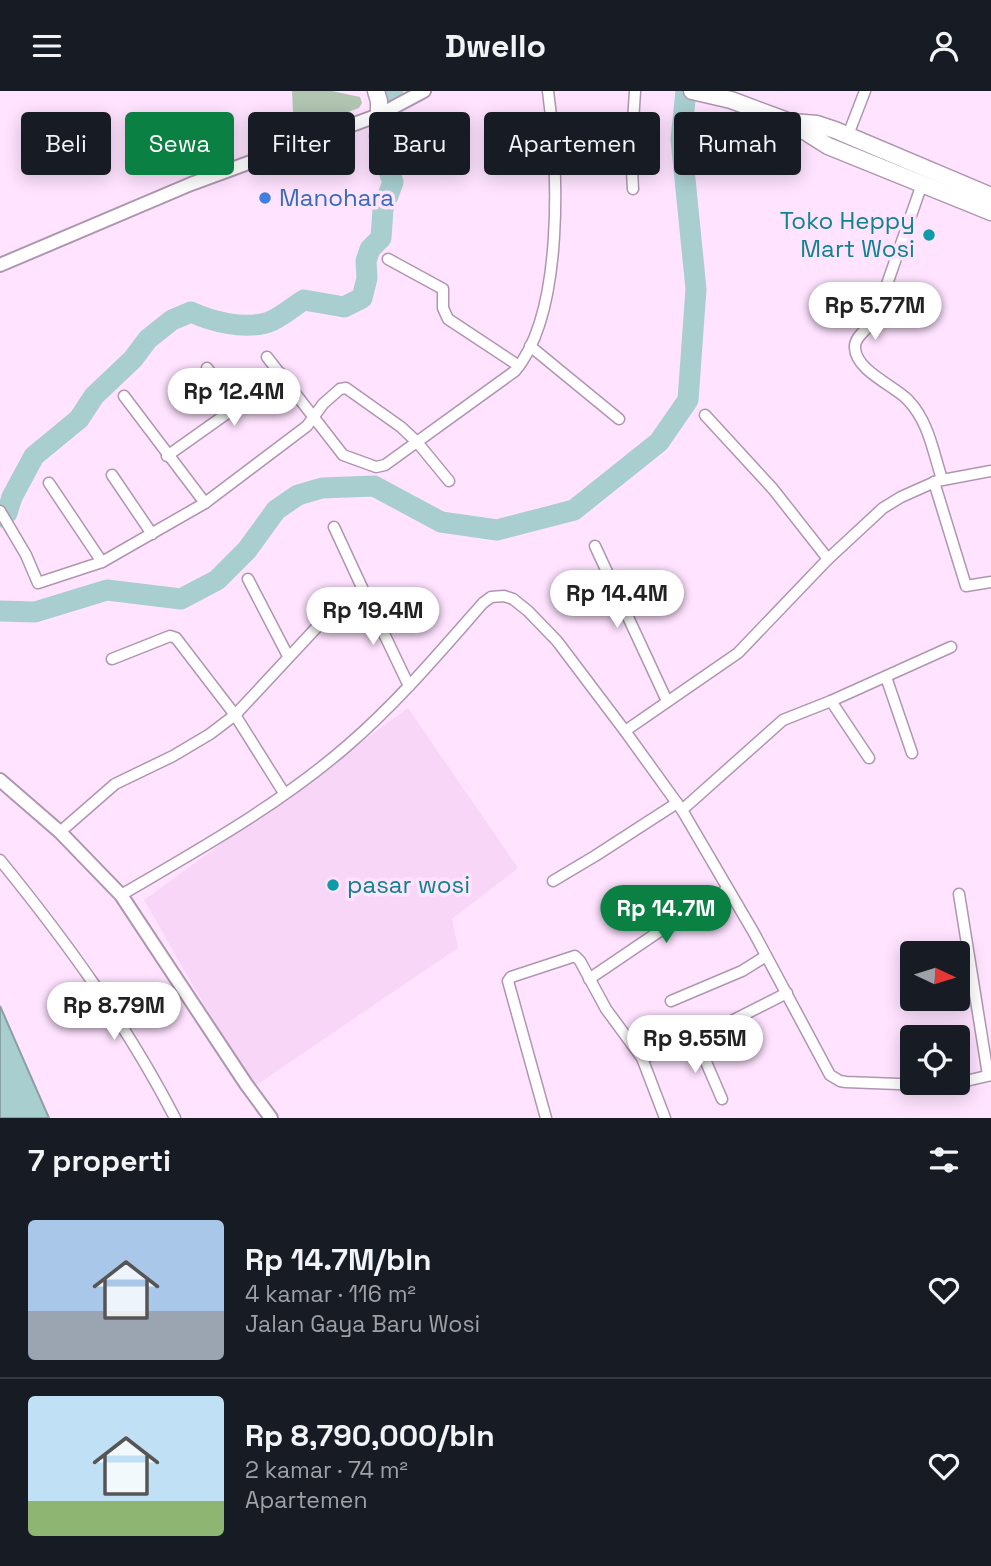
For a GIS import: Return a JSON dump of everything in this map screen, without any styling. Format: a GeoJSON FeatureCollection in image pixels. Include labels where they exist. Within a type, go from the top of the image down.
{"type":"FeatureCollection","features":[{"type":"Feature","properties":{"kind":"highway"},"geometry":{"type":"LineString","coordinates":[[376,91],[379,112]]}},
{"type":"Feature","properties":{"kind":"highway"},"geometry":{"type":"LineString","coordinates":[[695,91],[763,112]]}},
{"type":"Feature","properties":{"kind":"highway"},"geometry":{"type":"LineString","coordinates":[[801,123],[817,124],[848,135],[991,195]]}},
{"type":"Feature","properties":{"kind":"highway"},"geometry":{"type":"LineString","coordinates":[[801,129],[828,146],[991,212]]}},
{"type":"Feature","properties":{"kind":"street"},"geometry":{"type":"LineString","coordinates":[[385,112],[424,91]]}},
{"type":"Feature","properties":{"kind":"street"},"geometry":{"type":"LineString","coordinates":[[267,357],[346,457],[376,467],[384,465],[506,379],[519,366],[530,346],[542,311],[554,259],[552,125],[548,91]]}},
{"type":"Feature","properties":{"kind":"street"},"geometry":{"type":"LineString","coordinates":[[634,189],[631,153],[635,91]]}},
{"type":"Feature","properties":{"kind":"street"},"geometry":{"type":"LineString","coordinates":[[848,135],[865,91]]}},
{"type":"Feature","properties":{"kind":"street"},"geometry":{"type":"LineString","coordinates":[[0,265],[191,184],[369,119]]}},
{"type":"Feature","properties":{"kind":"street"},"geometry":{"type":"LineString","coordinates":[[922,184],[874,320],[857,340],[855,348],[859,359],[868,369],[906,398],[926,426],[966,586],[991,582]]}},
{"type":"Feature","properties":{"kind":"street"},"geometry":{"type":"LineString","coordinates":[[388,259],[443,289],[443,308],[448,319],[519,366]]}},
{"type":"Feature","properties":{"kind":"street"},"geometry":{"type":"LineString","coordinates":[[530,346],[619,419]]}},
{"type":"Feature","properties":{"kind":"street"},"geometry":{"type":"LineString","coordinates":[[207,367],[236,407]]}},
{"type":"Feature","properties":{"kind":"street"},"geometry":{"type":"LineString","coordinates":[[167,456],[280,373]]}},
{"type":"Feature","properties":{"kind":"street"},"geometry":{"type":"LineString","coordinates":[[3,515],[26,555],[38,583],[102,562],[205,503],[307,426],[340,389],[346,388],[401,427],[449,481]]}},
{"type":"Feature","properties":{"kind":"street"},"geometry":{"type":"LineString","coordinates":[[124,396],[205,503]]}},
{"type":"Feature","properties":{"kind":"street"},"geometry":{"type":"LineString","coordinates":[[705,415],[773,489],[828,559]]}},
{"type":"Feature","properties":{"kind":"street"},"geometry":{"type":"LineString","coordinates":[[625,731],[738,653],[828,559],[883,508],[938,481],[991,471]]}},
{"type":"Feature","properties":{"kind":"street"},"geometry":{"type":"LineString","coordinates":[[111,475],[152,534]]}},
{"type":"Feature","properties":{"kind":"street"},"geometry":{"type":"LineString","coordinates":[[49,483],[102,562]]}},
{"type":"Feature","properties":{"kind":"street"},"geometry":{"type":"LineString","coordinates":[[334,527],[409,686]]}},
{"type":"Feature","properties":{"kind":"street"},"geometry":{"type":"LineString","coordinates":[[595,546],[667,701]]}},
{"type":"Feature","properties":{"kind":"street"},"geometry":{"type":"LineString","coordinates":[[248,579],[288,656]]}},
{"type":"Feature","properties":{"kind":"street"},"geometry":{"type":"LineString","coordinates":[[60,832],[115,784],[210,734],[234,715],[317,627],[342,607],[365,594]]}},
{"type":"Feature","properties":{"kind":"street"},"geometry":{"type":"LineString","coordinates":[[121,895],[285,793],[349,745],[409,686],[483,603],[491,597],[504,596],[513,599],[528,611],[557,641],[680,806],[787,993],[824,1066],[834,1078],[846,1083],[900,1085]]}},
{"type":"Feature","properties":{"kind":"street"},"geometry":{"type":"LineString","coordinates":[[112,659],[173,636],[234,715],[285,793]]}},
{"type":"Feature","properties":{"kind":"street"},"geometry":{"type":"LineString","coordinates":[[553,881],[680,806],[783,720],[951,647]]}},
{"type":"Feature","properties":{"kind":"street"},"geometry":{"type":"LineString","coordinates":[[886,677],[912,753]]}},
{"type":"Feature","properties":{"kind":"street"},"geometry":{"type":"LineString","coordinates":[[831,701],[870,758]]}},
{"type":"Feature","properties":{"kind":"street"},"geometry":{"type":"LineString","coordinates":[[0,780],[60,832],[121,895],[271,1118]]}},
{"type":"Feature","properties":{"kind":"street"},"geometry":{"type":"LineString","coordinates":[[0,860],[49,921],[114,1011],[175,1118]]}},
{"type":"Feature","properties":{"kind":"street"},"geometry":{"type":"LineString","coordinates":[[589,979],[682,916],[728,889]]}},
{"type":"Feature","properties":{"kind":"street"},"geometry":{"type":"LineString","coordinates":[[959,894],[990,1075],[970,1080]]}},
{"type":"Feature","properties":{"kind":"street"},"geometry":{"type":"LineString","coordinates":[[546,1118],[508,981],[511,977],[575,955],[607,1009],[642,1058],[665,1118]]}},
{"type":"Feature","properties":{"kind":"street"},"geometry":{"type":"LineString","coordinates":[[671,1001],[742,971],[766,956]]}},
{"type":"Feature","properties":{"kind":"street"},"geometry":{"type":"LineString","coordinates":[[642,1058],[696,1039],[787,993]]}},
{"type":"Feature","properties":{"kind":"street"},"geometry":{"type":"LineString","coordinates":[[696,1039],[722,1099]]}},
{"type":"Feature","properties":{"kind":"shaded area"},"geometry":{"type":"Polygon","coordinates":[[[292,91],[332,91],[360,97],[362,103],[359,108],[348,112],[293,112],[292,91]]]}},
{"type":"Feature","properties":{"kind":"shaded area","name":"pasar wosi"},"geometry":{"type":"Polygon","coordinates":[[[408,708],[518,868],[452,919],[458,948],[252,1088],[144,900],[408,708]]]}},
{"type":"Feature","properties":{"kind":"shaded area"},"geometry":{"type":"Polygon","coordinates":[[[0,1006],[49,1118],[0,1118],[0,1006]]]}},
{"type":"Feature","properties":{"kind":"waterway"},"geometry":{"type":"LineString","coordinates":[[0,517],[7,513],[12,497],[34,456],[79,419],[94,396],[133,359],[148,339],[172,320],[191,312],[228,323],[257,325],[276,319],[304,300],[344,307],[362,298],[367,278],[366,261],[370,249],[381,238],[383,209],[393,182],[379,136],[393,91]]}},
{"type":"Feature","properties":{"kind":"waterway"},"geometry":{"type":"LineString","coordinates":[[0,611],[35,612],[107,590],[181,599],[217,580],[247,550],[276,510],[298,495],[322,488],[374,486],[441,522],[497,530],[574,510],[659,442],[688,400],[696,289],[681,139],[686,91]]}},
{"type":"Feature","properties":{"kind":"place","name":"Manohara"},"geometry":{"type":"Point","coordinates":[265,198]}},
{"type":"Feature","properties":{"kind":"place","name":"Toko Heppy Mart Wosi"},"geometry":{"type":"Point","coordinates":[929,235]}},
{"type":"Feature","properties":{"kind":"place","name":"pasar wosi"},"geometry":{"type":"Point","coordinates":[333,885]}}]}
